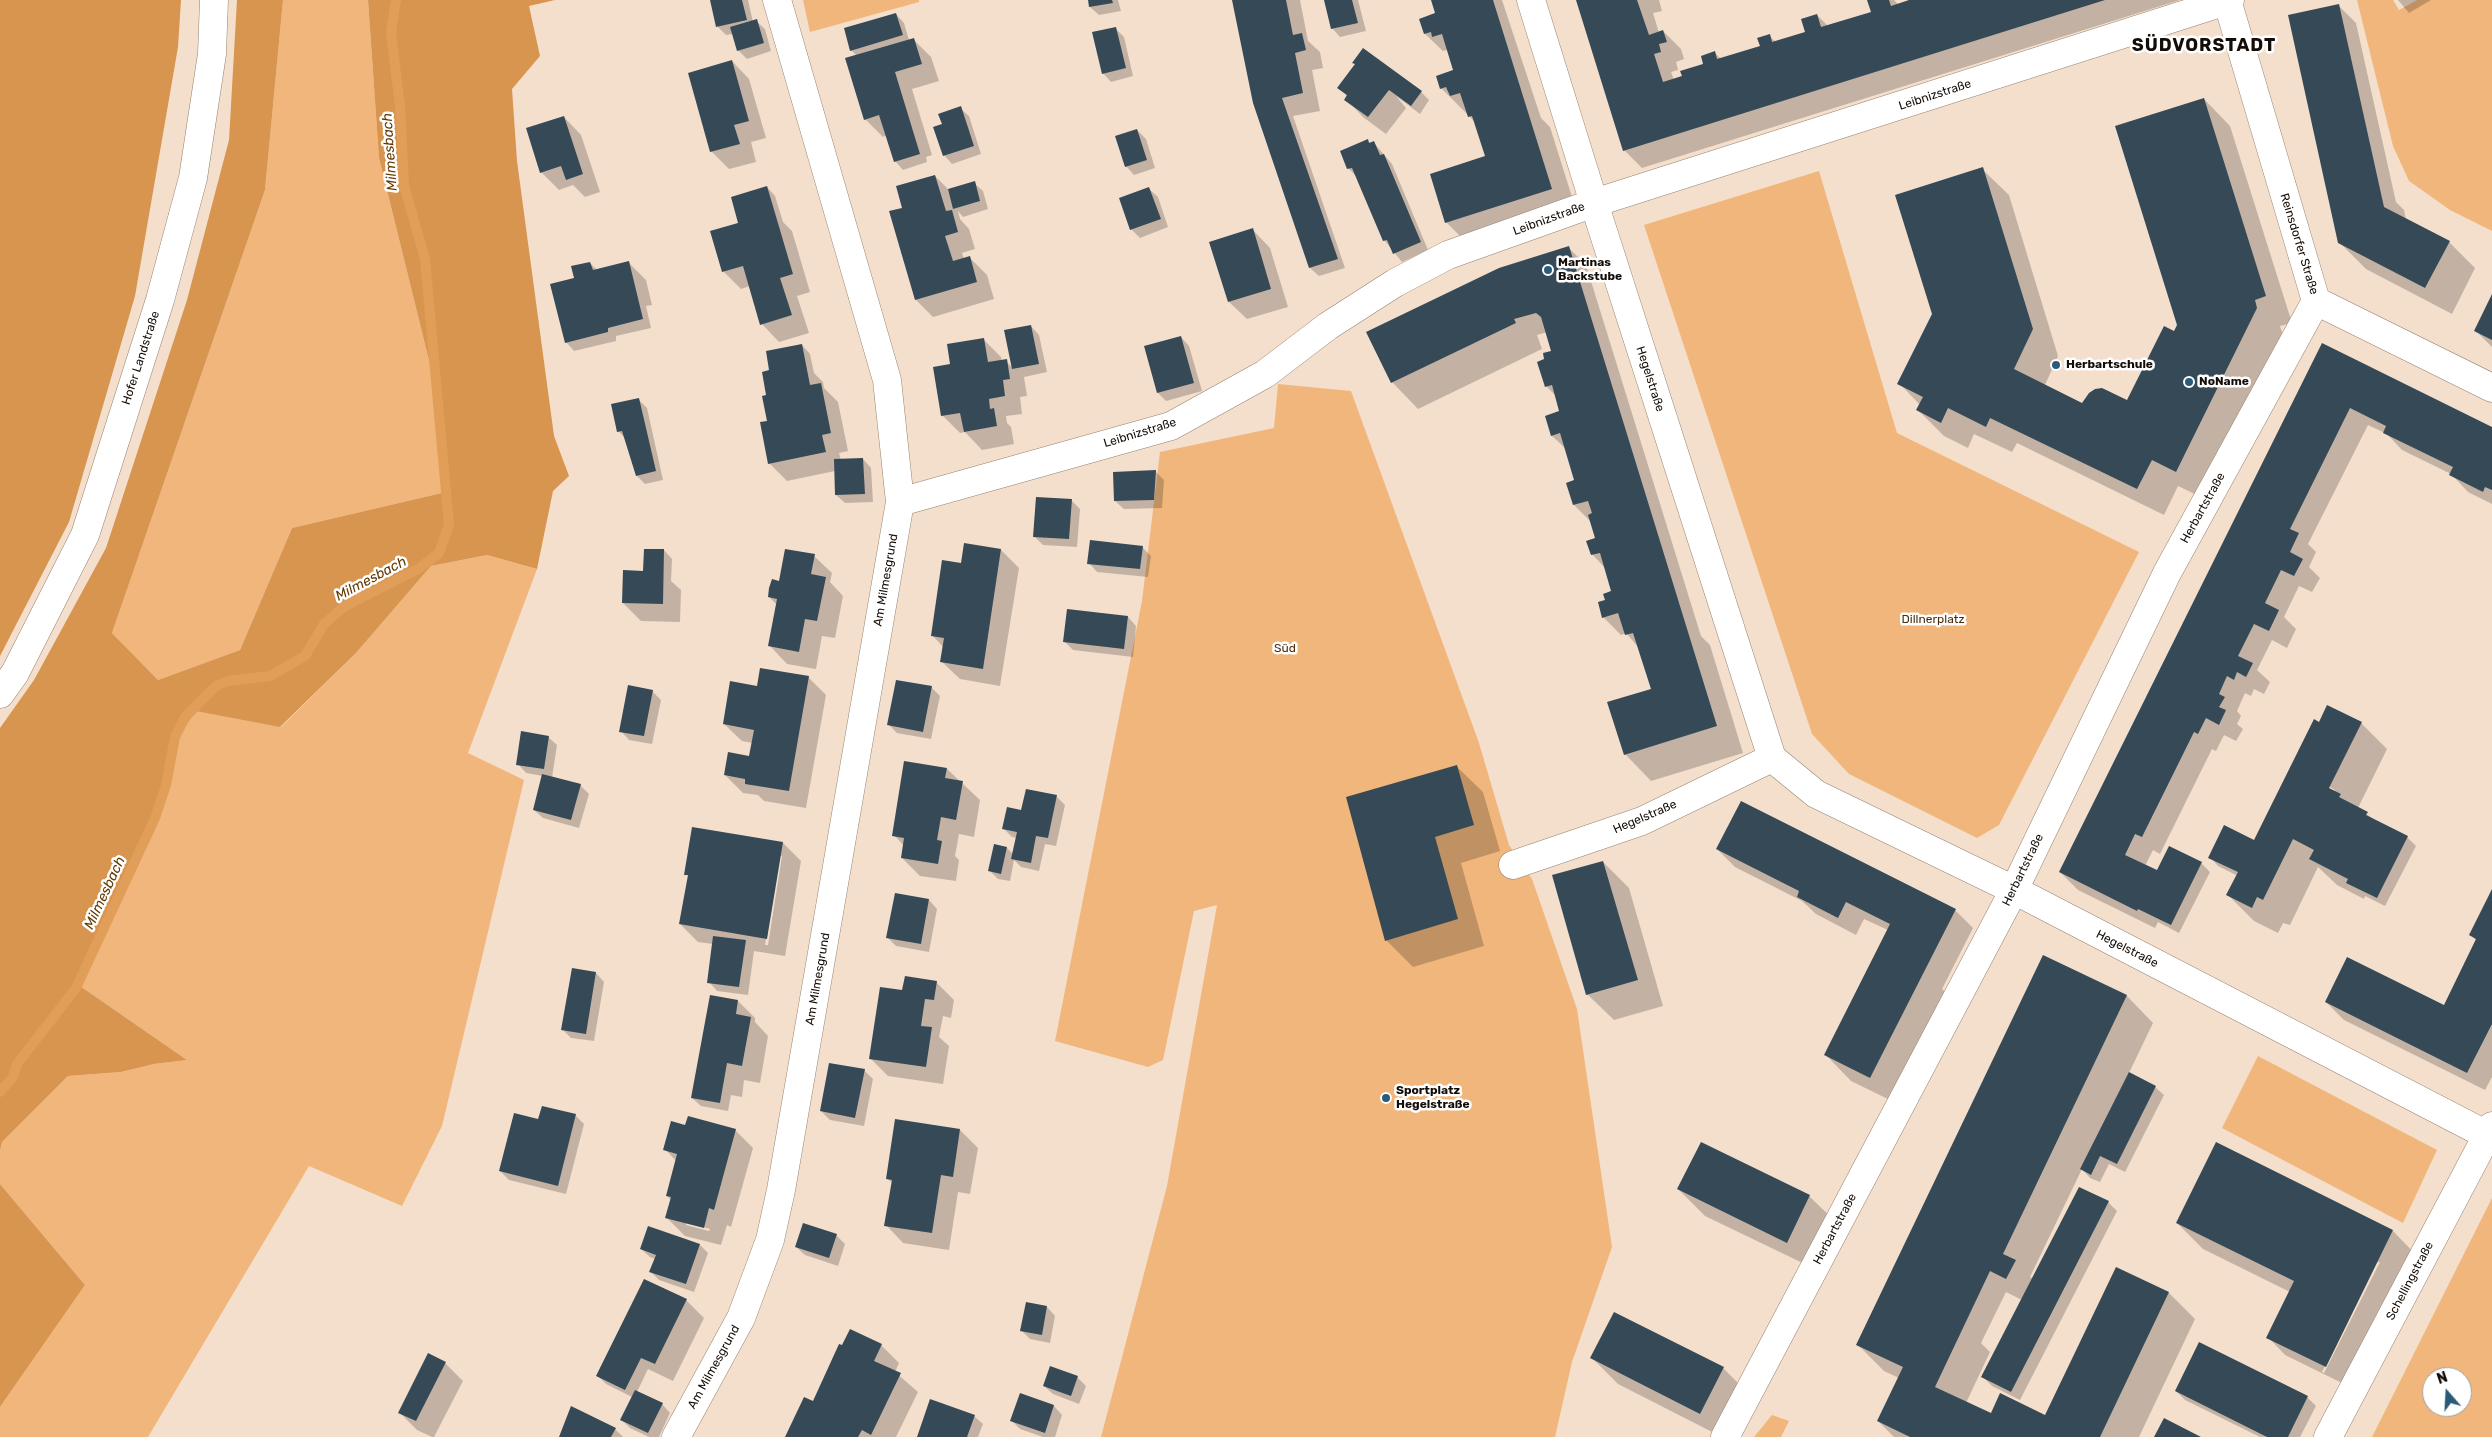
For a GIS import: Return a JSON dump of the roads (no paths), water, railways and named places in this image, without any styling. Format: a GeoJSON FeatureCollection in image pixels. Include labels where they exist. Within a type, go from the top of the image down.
{"type":"FeatureCollection","features":[{"type":"Feature","properties":{"kind":"street","name":"Hofer Landstraße"},"geometry":{"type":"LineString","coordinates":[[0,694],[15,673],[85,536],[160,300],[193,178],[212,54],[214,0]]}},
{"type":"Feature","properties":{"kind":"street","name":"Am Milmesgrund"},"geometry":{"type":"LineString","coordinates":[[676,1437],[741,1318],[770,1240],[781,1190],[900,502],[887,380],[777,0]]}},
{"type":"Feature","properties":{"kind":"street","name":"Hegelstraße"},"geometry":{"type":"LineString","coordinates":[[1531,0],[1772,758],[1816,794],[2014,890],[2490,1130]]}},
{"type":"Feature","properties":{"kind":"street","name":"Leibnizstraße"},"geometry":{"type":"LineString","coordinates":[[900,502],[1171,426],[1265,374],[1328,326],[1395,283],[1448,255],[1594,203],[2228,1]]}},
{"type":"Feature","properties":{"kind":"street","name":"Reinsdorfer Straße"},"geometry":{"type":"LineString","coordinates":[[2228,1],[2316,301],[2492,388]]}},
{"type":"Feature","properties":{"kind":"street","name":"Herbartstraße"},"geometry":{"type":"LineString","coordinates":[[1725,1437],[2014,890],[2167,573],[2316,301]]}},
{"type":"Feature","properties":{"kind":"street","name":"Hegelstraße"},"geometry":{"type":"LineString","coordinates":[[1513,865],[1642,821],[1772,758]]}},
{"type":"Feature","properties":{"kind":"street","name":"Schellingstraße"},"geometry":{"type":"LineString","coordinates":[[2328,1437],[2490,1130]]}},
{"type":"Feature","properties":{"kind":"waterway","name":"Milmesbach"},"geometry":{"type":"LineString","coordinates":[[0,1092],[13,1077],[17,1064],[76,988],[155,818],[166,785],[175,737],[185,717],[216,686],[228,681],[270,676],[305,656],[324,624],[345,606],[418,569],[439,553],[449,525],[425,259],[404,185],[400,106],[391,33],[396,0]]}},
{"type":"Feature","properties":{"kind":"place","name":"Martinas Backstube"},"geometry":{"type":"Point","coordinates":[1548,270]}},
{"type":"Feature","properties":{"kind":"place","name":"Herbartschule"},"geometry":{"type":"Point","coordinates":[2056,365]}},
{"type":"Feature","properties":{"kind":"place","name":"NoName"},"geometry":{"type":"Point","coordinates":[2189,382]}},
{"type":"Feature","properties":{"kind":"place","name":"Sportplatz Hegelstraße"},"geometry":{"type":"Point","coordinates":[1386,1098]}},
{"type":"Feature","properties":{"kind":"district","name":"SÜDVORSTADT"},"geometry":{"type":"Point","coordinates":[2204,46]}},
{"type":"Feature","properties":{"kind":"park label","name":"Dillnerplatz"},"geometry":{"type":"Point","coordinates":[1933,620]}},
{"type":"Feature","properties":{"kind":"park label","name":"Süd"},"geometry":{"type":"Point","coordinates":[1285,649]}}]}
